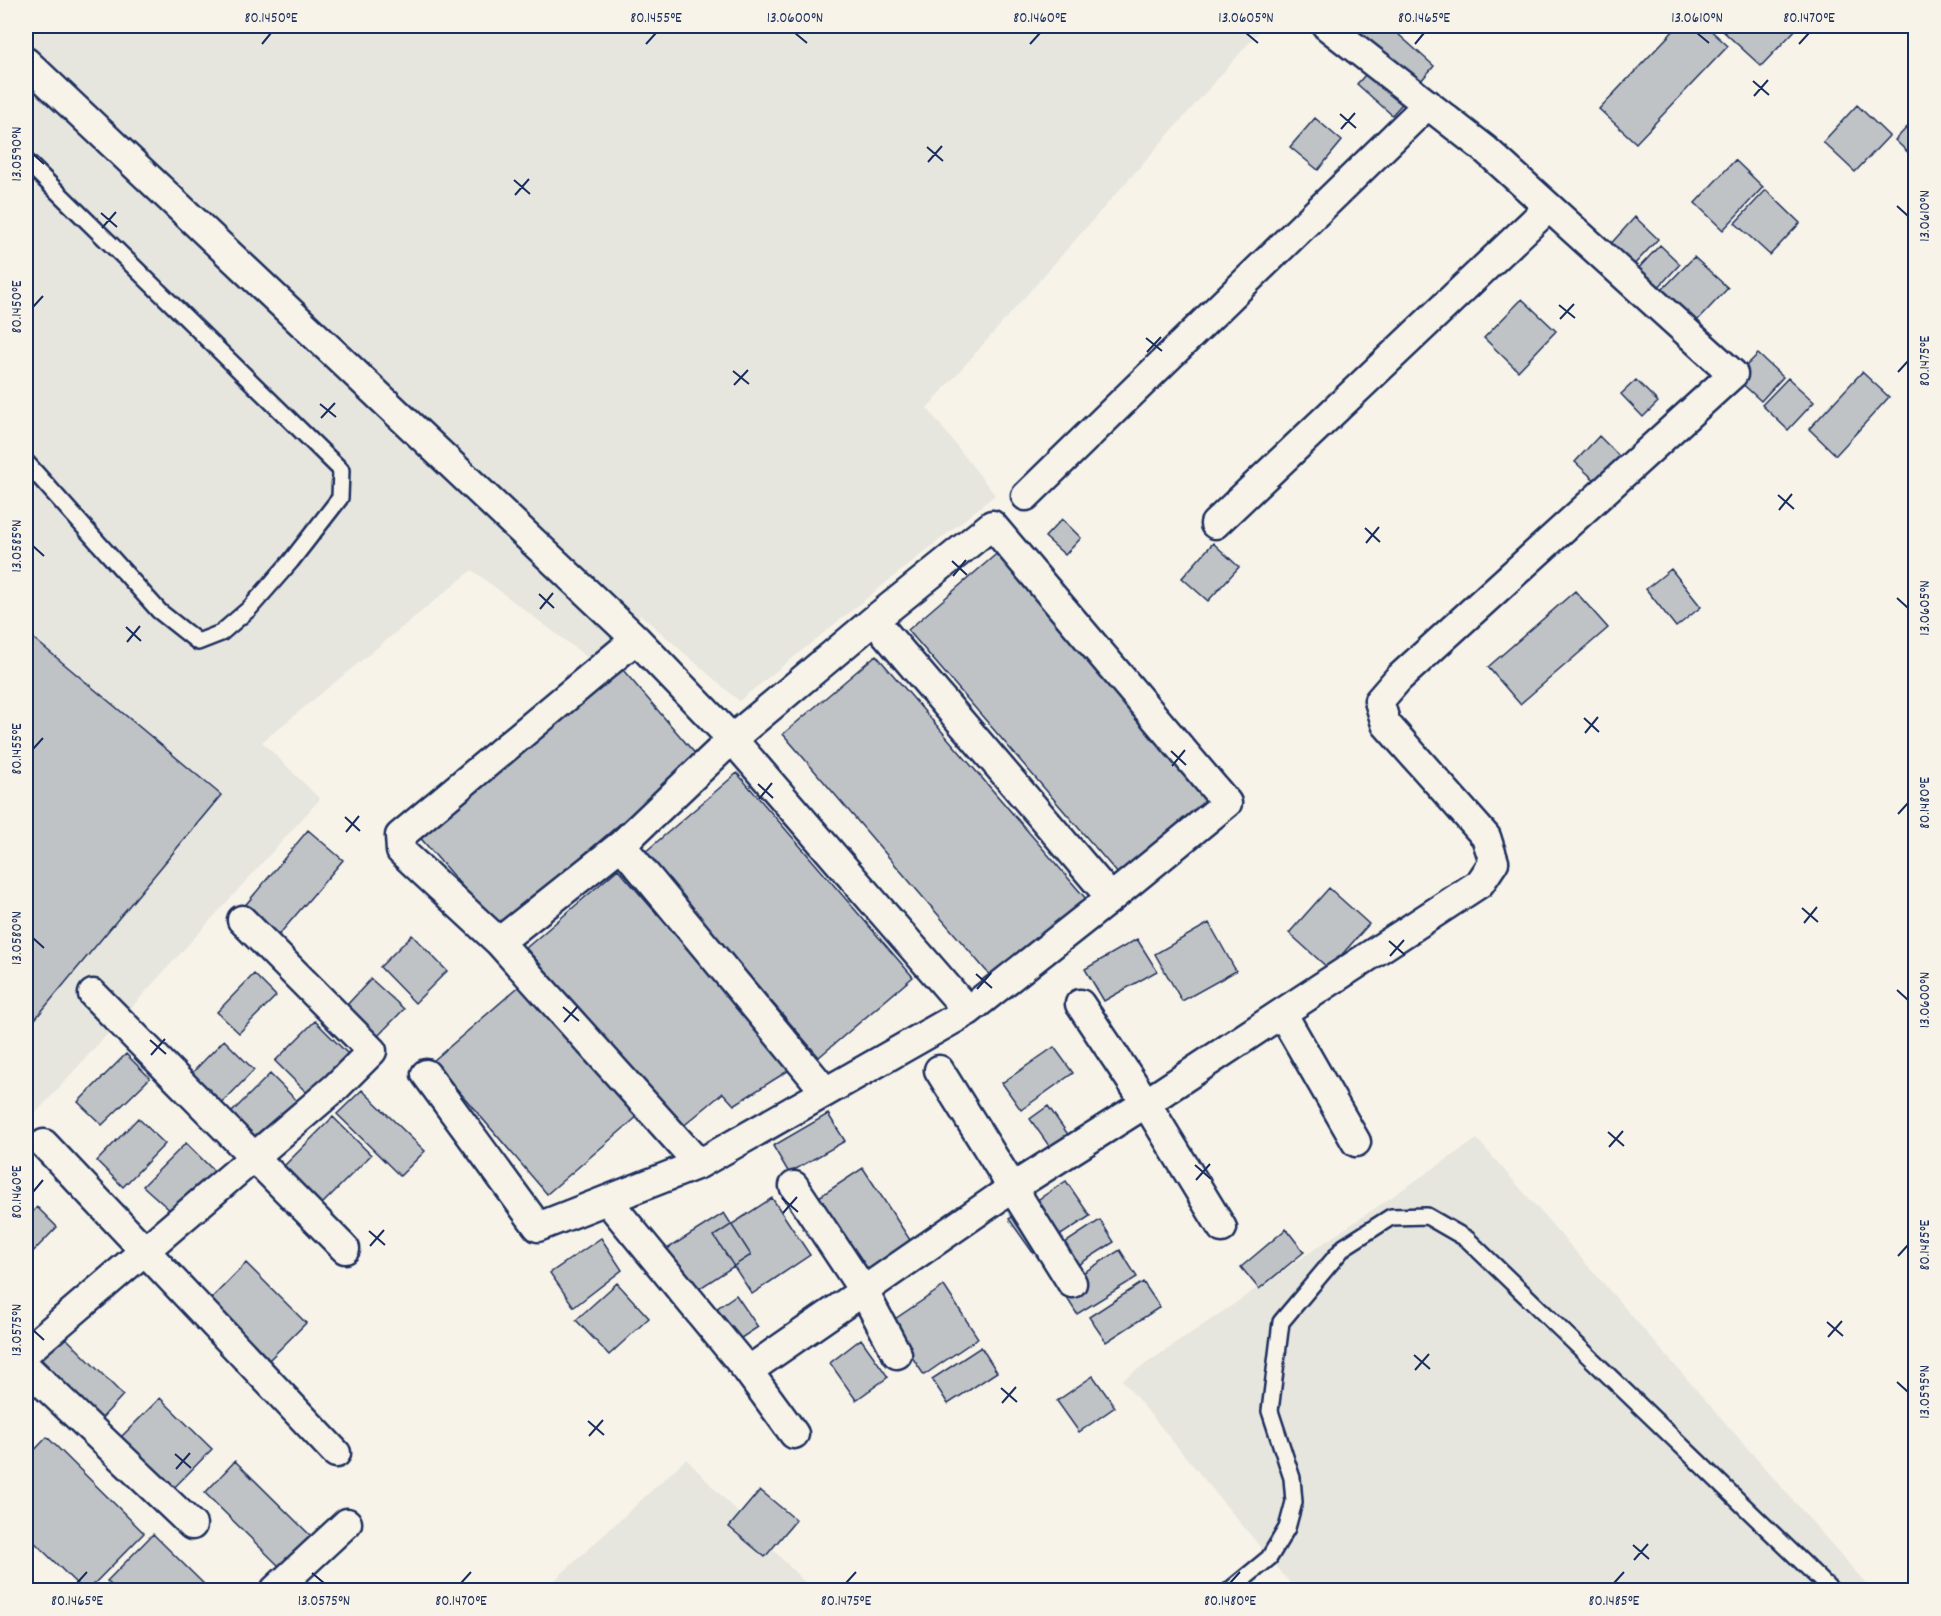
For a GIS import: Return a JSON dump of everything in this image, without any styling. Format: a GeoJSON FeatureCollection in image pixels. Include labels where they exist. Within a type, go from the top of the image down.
{"type":"FeatureCollection","features":[{"type":"Feature","properties":{"kind":"street"},"geometry":{"type":"LineString","coordinates":[[748,1371],[1012,1188],[1146,1103],[1480,883],[1494,862],[1486,837],[1386,724],[1379,701],[1398,679],[1733,374],[1486,150],[1327,26]]}},
{"type":"Feature","properties":{"kind":"street"},"geometry":{"type":"LineString","coordinates":[[26,62],[636,639],[732,739],[968,1011]]}},
{"type":"Feature","properties":{"kind":"street"},"geometry":{"type":"LineString","coordinates":[[1026,495],[1428,104]]}},
{"type":"Feature","properties":{"kind":"street"},"geometry":{"type":"LineString","coordinates":[[1215,524],[1549,207]]}},
{"type":"Feature","properties":{"kind":"street"},"geometry":{"type":"LineString","coordinates":[[426,1074],[538,1227],[699,1164],[968,1011],[1227,803],[992,525],[732,739],[621,845],[499,942]]}},
{"type":"Feature","properties":{"kind":"street"},"geometry":{"type":"LineString","coordinates":[[874,620],[1111,898]]}},
{"type":"Feature","properties":{"kind":"street"},"geometry":{"type":"LineString","coordinates":[[636,639],[400,836],[401,851],[499,942],[699,1164]]}},
{"type":"Feature","properties":{"kind":"street"},"geometry":{"type":"LineString","coordinates":[[621,845],[825,1091]]}},
{"type":"Feature","properties":{"kind":"street"},"geometry":{"type":"LineString","coordinates":[[26,1352],[336,1087],[372,1052],[242,920]]}},
{"type":"Feature","properties":{"kind":"street"},"geometry":{"type":"LineString","coordinates":[[93,994],[345,1249]]}},
{"type":"Feature","properties":{"kind":"street"},"geometry":{"type":"LineString","coordinates":[[1080,1004],[1146,1103],[1222,1227]]}},
{"type":"Feature","properties":{"kind":"street"},"geometry":{"type":"LineString","coordinates":[[1282,1013],[1356,1142]]}},
{"type":"Feature","properties":{"kind":"street"},"geometry":{"type":"LineString","coordinates":[[939,1070],[1072,1283]]}},
{"type":"Feature","properties":{"kind":"street"},"geometry":{"type":"LineString","coordinates":[[44,1144],[336,1453]]}},
{"type":"Feature","properties":{"kind":"street"},"geometry":{"type":"LineString","coordinates":[[794,1186],[863,1290],[897,1354]]}},
{"type":"Feature","properties":{"kind":"street"},"geometry":{"type":"LineString","coordinates":[[607,1200],[748,1371],[794,1434]]}},
{"type":"Feature","properties":{"kind":"street"},"geometry":{"type":"LineString","coordinates":[[26,1367],[192,1526]]}},
{"type":"Feature","properties":{"kind":"street"},"geometry":{"type":"LineString","coordinates":[[275,1590],[347,1523]]}},
{"type":"Feature","properties":{"kind":"lane"},"geometry":{"type":"LineString","coordinates":[[26,161],[341,470],[339,498],[291,561],[249,609],[221,633],[198,642],[159,611],[26,462]]}},
{"type":"Feature","properties":{"kind":"lane"},"geometry":{"type":"LineString","coordinates":[[1230,1590],[1269,1558],[1287,1528],[1294,1502],[1292,1478],[1270,1412],[1281,1323],[1344,1247],[1391,1217],[1427,1216],[1467,1239],[1831,1590]]}},
{"type":"Feature","properties":{"kind":"shaded area"},"geometry":{"type":"Polygon","coordinates":[[[26,26],[1264,26],[927,408],[995,495],[739,701],[641,615],[591,660],[472,570],[262,742],[320,799],[26,1124],[26,26]]]}},
{"type":"Feature","properties":{"kind":"shaded area"},"geometry":{"type":"Polygon","coordinates":[[[1477,1139],[1868,1586],[1884,1590],[1296,1590],[1122,1380],[1477,1139]]]}},
{"type":"Feature","properties":{"kind":"shaded area"},"geometry":{"type":"Polygon","coordinates":[[[686,1459],[812,1590],[544,1590],[686,1459]]]}},
{"type":"Feature","properties":{"kind":"building"},"geometry":{"type":"Polygon","coordinates":[[[1346,26],[1389,26],[1434,66],[1412,91],[1346,26]]]}},
{"type":"Feature","properties":{"kind":"building"},"geometry":{"type":"Polygon","coordinates":[[[1678,26],[1706,26],[1728,46],[1636,143],[1599,109],[1678,26]]]}},
{"type":"Feature","properties":{"kind":"building"},"geometry":{"type":"Polygon","coordinates":[[[1729,26],[1799,26],[1761,66],[1723,31],[1729,26]]]}},
{"type":"Feature","properties":{"kind":"building"},"geometry":{"type":"Polygon","coordinates":[[[1375,64],[1410,95],[1392,115],[1357,84],[1375,64]]]}},
{"type":"Feature","properties":{"kind":"building"},"geometry":{"type":"Polygon","coordinates":[[[1857,105],[1889,136],[1855,172],[1823,142],[1857,105]]]}},
{"type":"Feature","properties":{"kind":"building"},"geometry":{"type":"Polygon","coordinates":[[[1315,118],[1342,141],[1318,170],[1290,147],[1315,118]]]}},
{"type":"Feature","properties":{"kind":"building"},"geometry":{"type":"Polygon","coordinates":[[[1916,118],[1916,160],[1895,140],[1916,118]]]}},
{"type":"Feature","properties":{"kind":"building"},"geometry":{"type":"Polygon","coordinates":[[[1735,160],[1763,187],[1723,230],[1695,203],[1735,160]]]}},
{"type":"Feature","properties":{"kind":"building"},"geometry":{"type":"Polygon","coordinates":[[[1766,190],[1800,223],[1770,255],[1735,223],[1766,190]]]}},
{"type":"Feature","properties":{"kind":"building"},"geometry":{"type":"Polygon","coordinates":[[[1635,217],[1658,239],[1630,269],[1607,248],[1635,217]]]}},
{"type":"Feature","properties":{"kind":"building"},"geometry":{"type":"Polygon","coordinates":[[[1660,245],[1680,264],[1654,292],[1634,273],[1660,245]]]}},
{"type":"Feature","properties":{"kind":"building"},"geometry":{"type":"Polygon","coordinates":[[[1694,257],[1728,288],[1694,324],[1660,292],[1694,257]]]}},
{"type":"Feature","properties":{"kind":"building"},"geometry":{"type":"Polygon","coordinates":[[[1522,299],[1556,331],[1518,371],[1484,338],[1522,299]]]}},
{"type":"Feature","properties":{"kind":"building"},"geometry":{"type":"Polygon","coordinates":[[[1758,354],[1783,377],[1761,401],[1735,377],[1758,354]]]}},
{"type":"Feature","properties":{"kind":"building"},"geometry":{"type":"Polygon","coordinates":[[[1862,372],[1889,397],[1836,455],[1809,429],[1862,372]]]}},
{"type":"Feature","properties":{"kind":"building"},"geometry":{"type":"Polygon","coordinates":[[[1788,378],[1814,402],[1788,430],[1762,405],[1788,378]]]}},
{"type":"Feature","properties":{"kind":"building"},"geometry":{"type":"Polygon","coordinates":[[[1636,380],[1658,402],[1643,417],[1621,394],[1636,380]]]}},
{"type":"Feature","properties":{"kind":"building"},"geometry":{"type":"Polygon","coordinates":[[[1599,436],[1625,462],[1602,487],[1575,462],[1599,436]]]}},
{"type":"Feature","properties":{"kind":"building"},"geometry":{"type":"Polygon","coordinates":[[[1062,519],[1081,538],[1065,555],[1045,537],[1062,519]]]}},
{"type":"Feature","properties":{"kind":"building"},"geometry":{"type":"Polygon","coordinates":[[[1213,543],[1239,567],[1208,601],[1182,578],[1213,543]]]}},
{"type":"Feature","properties":{"kind":"building"},"geometry":{"type":"Polygon","coordinates":[[[1001,550],[1212,795],[1119,875],[908,630],[1001,550]]]}},
{"type":"Feature","properties":{"kind":"building"},"geometry":{"type":"Polygon","coordinates":[[[1671,569],[1701,607],[1676,627],[1646,589],[1671,569]]]}},
{"type":"Feature","properties":{"kind":"building"},"geometry":{"type":"Polygon","coordinates":[[[1575,591],[1608,628],[1520,704],[1488,667],[1575,591]]]}},
{"type":"Feature","properties":{"kind":"building"},"geometry":{"type":"Polygon","coordinates":[[[26,634],[221,795],[26,1030],[26,634]]]}},
{"type":"Feature","properties":{"kind":"building"},"geometry":{"type":"Polygon","coordinates":[[[876,655],[1087,900],[994,980],[783,734],[876,655]]]}},
{"type":"Feature","properties":{"kind":"building"},"geometry":{"type":"Polygon","coordinates":[[[617,663],[698,757],[498,928],[417,834],[617,663]]]}},
{"type":"Feature","properties":{"kind":"building"},"geometry":{"type":"Polygon","coordinates":[[[737,773],[913,977],[819,1057],[644,853],[737,773]]]}},
{"type":"Feature","properties":{"kind":"building"},"geometry":{"type":"Polygon","coordinates":[[[308,830],[343,860],[277,937],[243,908],[308,830]]]}},
{"type":"Feature","properties":{"kind":"building"},"geometry":{"type":"Polygon","coordinates":[[[618,869],[791,1069],[734,1105],[723,1093],[681,1128],[526,948],[618,869]]]}},
{"type":"Feature","properties":{"kind":"building"},"geometry":{"type":"Polygon","coordinates":[[[1329,888],[1369,924],[1329,969],[1289,933],[1329,888]]]}},
{"type":"Feature","properties":{"kind":"building"},"geometry":{"type":"Polygon","coordinates":[[[1209,923],[1236,971],[1182,1001],[1155,954],[1209,923]]]}},
{"type":"Feature","properties":{"kind":"building"},"geometry":{"type":"Polygon","coordinates":[[[412,935],[447,971],[415,1003],[380,967],[412,935]]]}},
{"type":"Feature","properties":{"kind":"building"},"geometry":{"type":"Polygon","coordinates":[[[1137,939],[1157,971],[1104,1001],[1085,969],[1137,939]]]}},
{"type":"Feature","properties":{"kind":"building"},"geometry":{"type":"Polygon","coordinates":[[[254,974],[276,996],[239,1033],[217,1012],[254,974]]]}},
{"type":"Feature","properties":{"kind":"building"},"geometry":{"type":"Polygon","coordinates":[[[371,979],[404,1009],[378,1036],[346,1006],[371,979]]]}},
{"type":"Feature","properties":{"kind":"building"},"geometry":{"type":"Polygon","coordinates":[[[523,983],[638,1116],[547,1194],[433,1061],[523,983]]]}},
{"type":"Feature","properties":{"kind":"building"},"geometry":{"type":"Polygon","coordinates":[[[315,1021],[348,1054],[308,1094],[275,1061],[315,1021]]]}},
{"type":"Feature","properties":{"kind":"building"},"geometry":{"type":"Polygon","coordinates":[[[224,1040],[254,1070],[221,1104],[191,1074],[224,1040]]]}},
{"type":"Feature","properties":{"kind":"building"},"geometry":{"type":"Polygon","coordinates":[[[1054,1047],[1073,1073],[1021,1110],[1002,1083],[1054,1047]]]}},
{"type":"Feature","properties":{"kind":"building"},"geometry":{"type":"Polygon","coordinates":[[[126,1054],[150,1078],[102,1125],[78,1102],[126,1054]]]}},
{"type":"Feature","properties":{"kind":"building"},"geometry":{"type":"Polygon","coordinates":[[[270,1074],[299,1103],[260,1141],[231,1113],[270,1074]]]}},
{"type":"Feature","properties":{"kind":"building"},"geometry":{"type":"Polygon","coordinates":[[[362,1090],[425,1151],[400,1176],[337,1114],[362,1090]]]}},
{"type":"Feature","properties":{"kind":"building"},"geometry":{"type":"Polygon","coordinates":[[[1048,1106],[1072,1140],[1054,1153],[1030,1119],[1048,1106]]]}},
{"type":"Feature","properties":{"kind":"building"},"geometry":{"type":"Polygon","coordinates":[[[828,1114],[845,1141],[789,1173],[773,1146],[828,1114]]]}},
{"type":"Feature","properties":{"kind":"building"},"geometry":{"type":"Polygon","coordinates":[[[333,1117],[371,1155],[321,1205],[283,1167],[333,1117]]]}},
{"type":"Feature","properties":{"kind":"building"},"geometry":{"type":"Polygon","coordinates":[[[138,1118],[165,1144],[123,1187],[97,1161],[138,1118]]]}},
{"type":"Feature","properties":{"kind":"building"},"geometry":{"type":"Polygon","coordinates":[[[186,1143],[218,1175],[172,1212],[143,1186],[186,1143]]]}},
{"type":"Feature","properties":{"kind":"building"},"geometry":{"type":"Polygon","coordinates":[[[863,1168],[912,1243],[869,1271],[819,1197],[863,1168]]]}},
{"type":"Feature","properties":{"kind":"building"},"geometry":{"type":"Polygon","coordinates":[[[1066,1181],[1090,1216],[1033,1253],[1009,1219],[1066,1181]]]}},
{"type":"Feature","properties":{"kind":"building"},"geometry":{"type":"Polygon","coordinates":[[[772,1198],[810,1255],[752,1294],[714,1236],[772,1198]]]}},
{"type":"Feature","properties":{"kind":"building"},"geometry":{"type":"Polygon","coordinates":[[[37,1207],[57,1227],[26,1259],[26,1219],[37,1207]]]}},
{"type":"Feature","properties":{"kind":"building"},"geometry":{"type":"Polygon","coordinates":[[[724,1213],[751,1255],[694,1292],[667,1249],[724,1213]]]}},
{"type":"Feature","properties":{"kind":"building"},"geometry":{"type":"Polygon","coordinates":[[[1100,1220],[1114,1242],[1056,1279],[1042,1258],[1100,1220]]]}},
{"type":"Feature","properties":{"kind":"building"},"geometry":{"type":"Polygon","coordinates":[[[1286,1229],[1304,1252],[1259,1289],[1241,1267],[1286,1229]]]}},
{"type":"Feature","properties":{"kind":"building"},"geometry":{"type":"Polygon","coordinates":[[[601,1238],[622,1270],[574,1307],[550,1273],[601,1238]]]}},
{"type":"Feature","properties":{"kind":"building"},"geometry":{"type":"Polygon","coordinates":[[[1120,1250],[1137,1277],[1077,1314],[1060,1287],[1120,1250]]]}},
{"type":"Feature","properties":{"kind":"building"},"geometry":{"type":"Polygon","coordinates":[[[246,1263],[306,1323],[263,1366],[203,1307],[246,1263]]]}},
{"type":"Feature","properties":{"kind":"building"},"geometry":{"type":"Polygon","coordinates":[[[1143,1282],[1160,1307],[1106,1342],[1089,1317],[1143,1282]]]}},
{"type":"Feature","properties":{"kind":"building"},"geometry":{"type":"Polygon","coordinates":[[[617,1283],[649,1318],[609,1355],[576,1320],[617,1283]]]}},
{"type":"Feature","properties":{"kind":"building"},"geometry":{"type":"Polygon","coordinates":[[[944,1286],[978,1338],[924,1375],[889,1323],[944,1286]]]}},
{"type":"Feature","properties":{"kind":"building"},"geometry":{"type":"Polygon","coordinates":[[[736,1295],[758,1327],[735,1342],[713,1311],[736,1295]]]}},
{"type":"Feature","properties":{"kind":"building"},"geometry":{"type":"Polygon","coordinates":[[[60,1332],[123,1395],[101,1419],[37,1355],[60,1332]]]}},
{"type":"Feature","properties":{"kind":"building"},"geometry":{"type":"Polygon","coordinates":[[[861,1339],[888,1377],[856,1400],[830,1363],[861,1339]]]}},
{"type":"Feature","properties":{"kind":"building"},"geometry":{"type":"Polygon","coordinates":[[[981,1347],[997,1372],[948,1404],[932,1379],[981,1347]]]}},
{"type":"Feature","properties":{"kind":"building"},"geometry":{"type":"Polygon","coordinates":[[[1093,1376],[1115,1407],[1079,1432],[1057,1401],[1093,1376]]]}},
{"type":"Feature","properties":{"kind":"building"},"geometry":{"type":"Polygon","coordinates":[[[160,1398],[212,1449],[166,1496],[114,1444],[160,1398]]]}},
{"type":"Feature","properties":{"kind":"building"},"geometry":{"type":"Polygon","coordinates":[[[47,1437],[144,1533],[88,1590],[83,1590],[26,1534],[26,1459],[47,1437]]]}},
{"type":"Feature","properties":{"kind":"building"},"geometry":{"type":"Polygon","coordinates":[[[235,1461],[312,1537],[281,1568],[205,1493],[235,1461]]]}},
{"type":"Feature","properties":{"kind":"building"},"geometry":{"type":"Polygon","coordinates":[[[760,1490],[796,1520],[765,1557],[729,1527],[760,1490]]]}},
{"type":"Feature","properties":{"kind":"building"},"geometry":{"type":"Polygon","coordinates":[[[153,1534],[210,1590],[116,1590],[107,1581],[153,1534]]]}}]}
